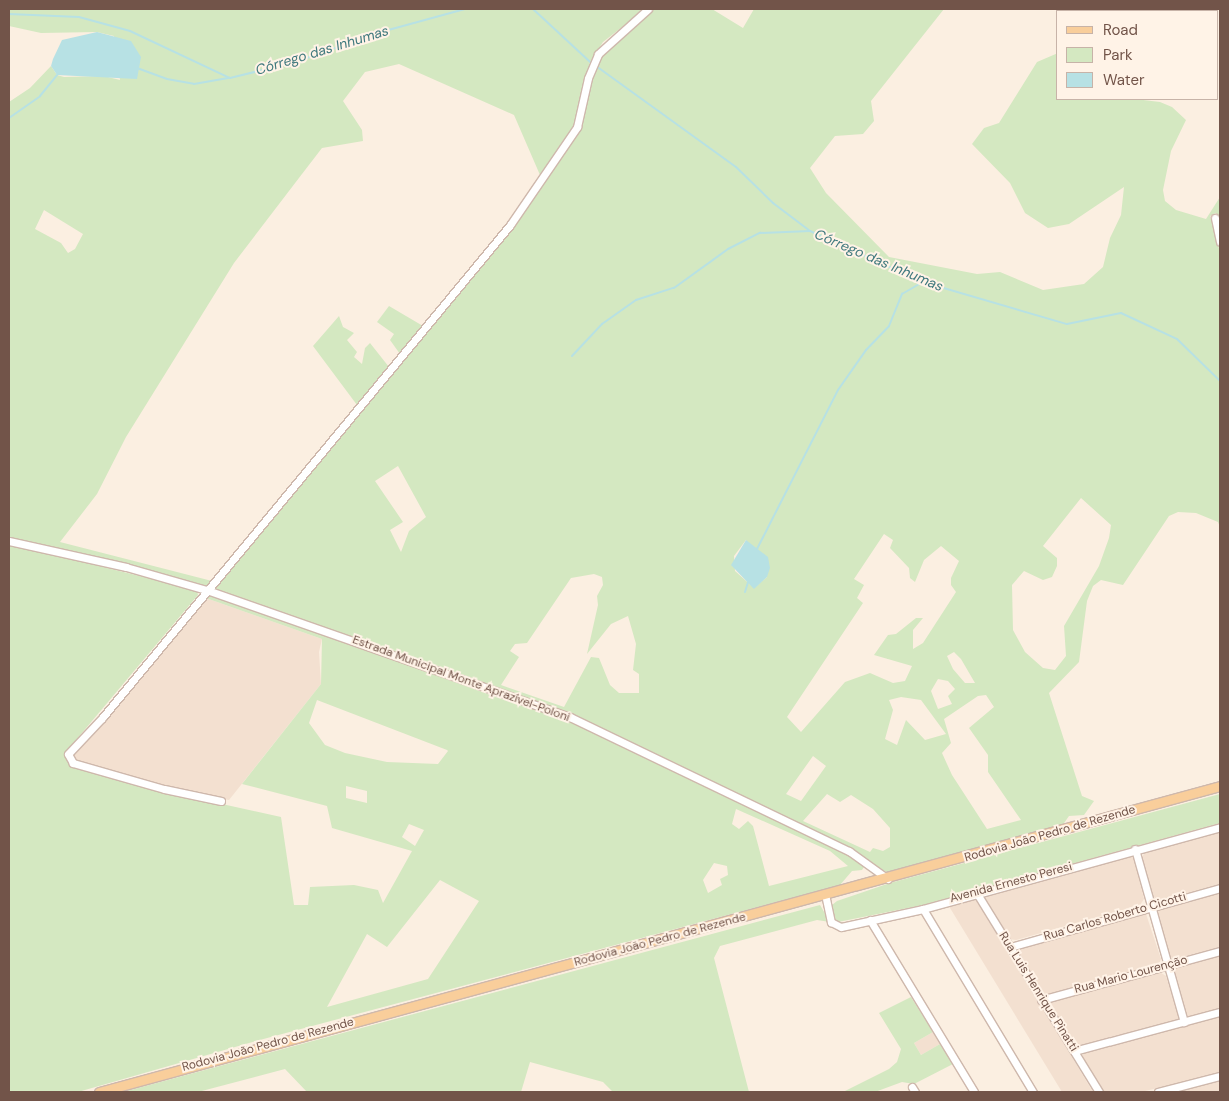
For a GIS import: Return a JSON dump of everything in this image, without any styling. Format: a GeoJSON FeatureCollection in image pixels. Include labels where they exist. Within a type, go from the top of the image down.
{"type":"FeatureCollection","features":[{"type":"Feature","properties":{"kind":"main road","name":"Rodovia João Pedro de Rezende"},"geometry":{"type":"LineString","coordinates":[[98,1092],[1220,786]]}},
{"type":"Feature","properties":{"kind":"street"},"geometry":{"type":"LineString","coordinates":[[221,801],[164,789],[73,763],[67,756],[510,225],[577,127],[588,78],[598,54],[648,9]]}},
{"type":"Feature","properties":{"kind":"street"},"geometry":{"type":"LineString","coordinates":[[1215,218],[1220,239]]}},
{"type":"Feature","properties":{"kind":"street","name":"Estrada Municipal Monte Aprazível-Poloni"},"geometry":{"type":"LineString","coordinates":[[9,541],[126,567],[207,590],[570,717],[849,852],[888,878]]}},
{"type":"Feature","properties":{"kind":"street","name":"Avenida Ernesto Peresi"},"geometry":{"type":"LineString","coordinates":[[824,894],[834,925],[841,927],[923,909],[976,892],[1220,827]]}},
{"type":"Feature","properties":{"kind":"street"},"geometry":{"type":"LineString","coordinates":[[1135,849],[1166,965],[1184,1022]]}},
{"type":"Feature","properties":{"kind":"street","name":"Rua Carlos Roberto Cicotti"},"geometry":{"type":"LineString","coordinates":[[1010,947],[1150,906],[1220,888]]}},
{"type":"Feature","properties":{"kind":"street","name":"Rua Luis Henrique Pinatti"},"geometry":{"type":"LineString","coordinates":[[976,892],[1099,1092]]}},
{"type":"Feature","properties":{"kind":"street"},"geometry":{"type":"LineString","coordinates":[[923,909],[1033,1092]]}},
{"type":"Feature","properties":{"kind":"street"},"geometry":{"type":"LineString","coordinates":[[870,920],[974,1092]]}},
{"type":"Feature","properties":{"kind":"street","name":"Rua Mario Lourenção"},"geometry":{"type":"LineString","coordinates":[[1041,1000],[1220,951]]}},
{"type":"Feature","properties":{"kind":"street"},"geometry":{"type":"LineString","coordinates":[[1074,1051],[1220,1012]]}},
{"type":"Feature","properties":{"kind":"street"},"geometry":{"type":"LineString","coordinates":[[1158,1092],[1220,1076]]}},
{"type":"Feature","properties":{"kind":"shaded area"},"geometry":{"type":"Polygon","coordinates":[[[203,597],[322,639],[319,652],[321,684],[229,800],[164,787],[74,761],[69,756],[203,597]]]}},
{"type":"Feature","properties":{"kind":"shaded area"},"geometry":{"type":"Polygon","coordinates":[[[1220,831],[1220,884],[1160,900],[1151,896],[1142,857],[1146,851],[1220,831]]]}},
{"type":"Feature","properties":{"kind":"shaded area"},"geometry":{"type":"Polygon","coordinates":[[[1128,855],[1134,858],[1144,899],[1140,905],[1016,940],[1009,939],[984,900],[986,895],[1128,855]]]}},
{"type":"Feature","properties":{"kind":"shaded area"},"geometry":{"type":"Polygon","coordinates":[[[1220,891],[1220,947],[1174,959],[1167,955],[1156,913],[1158,907],[1220,891]]]}},
{"type":"Feature","properties":{"kind":"shaded area"},"geometry":{"type":"Polygon","coordinates":[[[970,898],[978,901],[1093,1092],[1062,1092],[947,903],[970,898]]]}},
{"type":"Feature","properties":{"kind":"shaded area"},"geometry":{"type":"Polygon","coordinates":[[[1142,911],[1146,914],[1161,959],[1159,964],[1047,996],[1040,993],[1017,953],[1018,947],[1142,911]]]}},
{"type":"Feature","properties":{"kind":"shaded area"},"geometry":{"type":"Polygon","coordinates":[[[1220,955],[1220,1009],[1190,1017],[1185,1014],[1172,973],[1176,967],[1220,955]]]}},
{"type":"Feature","properties":{"kind":"shaded area"},"geometry":{"type":"Polygon","coordinates":[[[1158,971],[1166,976],[1179,1018],[1176,1022],[1079,1046],[1073,1044],[1049,1005],[1051,1000],[1158,971]]]}},
{"type":"Feature","properties":{"kind":"shaded area"},"geometry":{"type":"Polygon","coordinates":[[[1220,1015],[1220,1073],[1141,1092],[1103,1092],[1082,1057],[1085,1051],[1220,1015]]]}},
{"type":"Feature","properties":{"kind":"shaded area"},"geometry":{"type":"Polygon","coordinates":[[[933,1032],[940,1044],[921,1055],[914,1043],[933,1032]]]}},
{"type":"Feature","properties":{"kind":"shaded area"},"geometry":{"type":"Polygon","coordinates":[[[1220,1079],[1220,1092],[1168,1092],[1220,1079]]]}},
{"type":"Feature","properties":{"kind":"green space"},"geometry":{"type":"Polygon","coordinates":[[[9,9],[645,9],[603,42],[590,62],[578,119],[540,175],[514,115],[399,64],[365,72],[343,101],[362,130],[363,141],[322,148],[234,263],[126,437],[97,494],[60,542],[212,581],[208,587],[9,539],[9,102],[30,88],[51,66],[57,75],[64,77],[104,76],[120,80],[114,36],[97,32],[41,33],[9,26],[9,9]],[[44,210],[35,229],[61,243],[68,253],[75,249],[83,234],[44,210]]]}},
{"type":"Feature","properties":{"kind":"green space"},"geometry":{"type":"Polygon","coordinates":[[[651,9],[712,9],[743,28],[754,9],[944,9],[871,101],[874,121],[863,134],[835,136],[810,168],[826,193],[889,257],[977,274],[1000,272],[1043,290],[1084,284],[1103,267],[1110,238],[1121,215],[1124,187],[1069,224],[1048,228],[1025,213],[1010,183],[972,144],[984,128],[999,123],[1037,62],[1056,54],[1056,100],[1143,100],[1160,102],[1172,107],[1186,120],[1171,151],[1163,190],[1165,201],[1176,210],[1206,219],[1220,197],[1220,219],[1216,213],[1210,216],[1220,252],[1220,527],[1218,522],[1196,513],[1178,512],[1169,516],[1123,585],[1101,580],[1093,586],[1087,601],[1079,662],[1049,693],[1082,796],[1094,801],[1084,815],[1069,816],[1062,826],[888,873],[851,850],[570,715],[215,590],[217,583],[576,138],[581,129],[591,79],[601,56],[651,9]],[[398,466],[375,481],[403,522],[390,530],[401,552],[409,531],[426,517],[398,466]],[[1081,498],[1043,546],[1057,558],[1057,566],[1052,577],[1043,580],[1024,571],[1012,585],[1013,630],[1025,652],[1043,668],[1055,670],[1066,656],[1064,626],[1099,566],[1109,538],[1111,525],[1081,498]],[[884,534],[854,579],[864,585],[857,598],[863,603],[787,717],[801,732],[845,682],[870,673],[893,683],[905,681],[912,666],[874,655],[888,635],[896,634],[916,618],[923,618],[913,630],[913,649],[923,643],[956,592],[951,585],[951,578],[959,561],[941,546],[924,560],[915,582],[910,578],[909,568],[890,548],[893,540],[884,534]],[[746,540],[734,556],[735,571],[754,588],[767,577],[746,540]],[[594,574],[571,578],[527,643],[515,644],[510,651],[519,657],[501,685],[564,707],[591,657],[599,658],[610,685],[619,693],[639,693],[639,674],[633,670],[636,644],[628,616],[611,624],[587,654],[598,605],[597,596],[603,585],[602,577],[594,574]],[[954,652],[947,656],[953,669],[965,683],[975,683],[961,659],[954,652]],[[938,679],[931,691],[938,709],[952,704],[948,696],[955,689],[948,681],[938,679]],[[986,695],[978,696],[944,719],[951,743],[942,753],[952,775],[987,829],[1021,820],[988,772],[988,755],[969,728],[994,707],[986,695]],[[901,697],[889,700],[893,710],[885,739],[897,745],[906,720],[925,740],[946,734],[921,700],[901,697]],[[813,756],[786,794],[801,801],[826,766],[813,756]],[[827,794],[803,821],[870,852],[873,848],[883,851],[890,847],[890,828],[873,809],[851,795],[840,802],[827,794]]]}},
{"type":"Feature","properties":{"kind":"green space"},"geometry":{"type":"Polygon","coordinates":[[[389,306],[423,326],[400,354],[390,340],[394,334],[377,322],[389,306]]]}},
{"type":"Feature","properties":{"kind":"green space"},"geometry":{"type":"Polygon","coordinates":[[[339,316],[343,327],[354,333],[347,340],[357,352],[354,357],[362,364],[365,348],[370,343],[389,367],[357,405],[313,346],[339,316]]]}},
{"type":"Feature","properties":{"kind":"green space"},"geometry":{"type":"Polygon","coordinates":[[[9,544],[197,590],[198,595],[76,740],[66,759],[70,763],[163,791],[281,817],[294,905],[308,905],[310,887],[354,885],[378,890],[383,903],[412,851],[332,828],[327,806],[242,784],[321,684],[322,639],[203,597],[207,593],[570,719],[866,864],[862,870],[852,871],[840,885],[256,1041],[78,1092],[9,1092],[9,544]],[[317,700],[309,723],[325,745],[345,753],[387,762],[438,764],[448,751],[317,700]],[[346,786],[346,798],[367,803],[367,791],[346,786]],[[736,809],[732,824],[739,829],[748,821],[753,826],[769,886],[848,866],[830,851],[736,809]],[[409,824],[402,837],[415,846],[424,830],[409,824]],[[714,863],[703,880],[708,893],[722,885],[720,879],[728,875],[727,866],[714,863]],[[440,880],[387,947],[367,934],[327,1007],[428,979],[479,901],[440,880]]]}},
{"type":"Feature","properties":{"kind":"green space"},"geometry":{"type":"Polygon","coordinates":[[[1220,794],[1220,823],[923,905],[838,922],[832,915],[832,905],[837,901],[890,883],[1220,794]]]}},
{"type":"Feature","properties":{"kind":"green space"},"geometry":{"type":"Polygon","coordinates":[[[820,905],[830,922],[817,920],[720,946],[714,958],[749,1092],[613,1092],[603,1082],[530,1062],[521,1092],[307,1092],[285,1069],[198,1092],[123,1092],[820,905]]]}},
{"type":"Feature","properties":{"kind":"green space"},"geometry":{"type":"Polygon","coordinates":[[[911,997],[933,1032],[914,1043],[921,1055],[940,1044],[953,1064],[914,1084],[902,1082],[875,1092],[843,1092],[889,1069],[897,1062],[901,1049],[879,1013],[911,997]]]}},
{"type":"Feature","properties":{"kind":"water"},"geometry":{"type":"Polygon","coordinates":[[[97,32],[131,41],[141,57],[137,79],[57,75],[51,66],[62,40],[97,32]]]}},
{"type":"Feature","properties":{"kind":"water"},"geometry":{"type":"Polygon","coordinates":[[[746,540],[768,557],[770,568],[767,577],[754,589],[731,565],[746,540]]]}},
{"type":"Feature","properties":{"kind":"waterway","name":"Córrego das Inhumas"},"geometry":{"type":"LineString","coordinates":[[9,14],[79,17],[130,31],[230,78],[295,62],[381,32],[465,9]]}},
{"type":"Feature","properties":{"kind":"waterway","name":"Córrego das Inhumas"},"geometry":{"type":"LineString","coordinates":[[533,9],[590,62]]}},
{"type":"Feature","properties":{"kind":"waterway","name":"Córrego das Inhumas"},"geometry":{"type":"LineString","coordinates":[[596,66],[736,167],[773,203],[810,231],[923,282],[1067,324],[1121,313],[1177,339],[1220,381]]}},
{"type":"Feature","properties":{"kind":"waterway"},"geometry":{"type":"LineString","coordinates":[[137,68],[167,79],[194,84],[229,78]]}},
{"type":"Feature","properties":{"kind":"waterway"},"geometry":{"type":"LineString","coordinates":[[9,118],[40,96],[57,75]]}},
{"type":"Feature","properties":{"kind":"waterway"},"geometry":{"type":"LineString","coordinates":[[572,356],[602,324],[636,300],[674,288],[728,249],[760,233],[810,231]]}},
{"type":"Feature","properties":{"kind":"waterway"},"geometry":{"type":"LineString","coordinates":[[757,549],[838,390],[866,350],[889,326],[902,294],[923,282]]}},
{"type":"Feature","properties":{"kind":"waterway"},"geometry":{"type":"LineString","coordinates":[[745,592],[748,582]]}}]}
